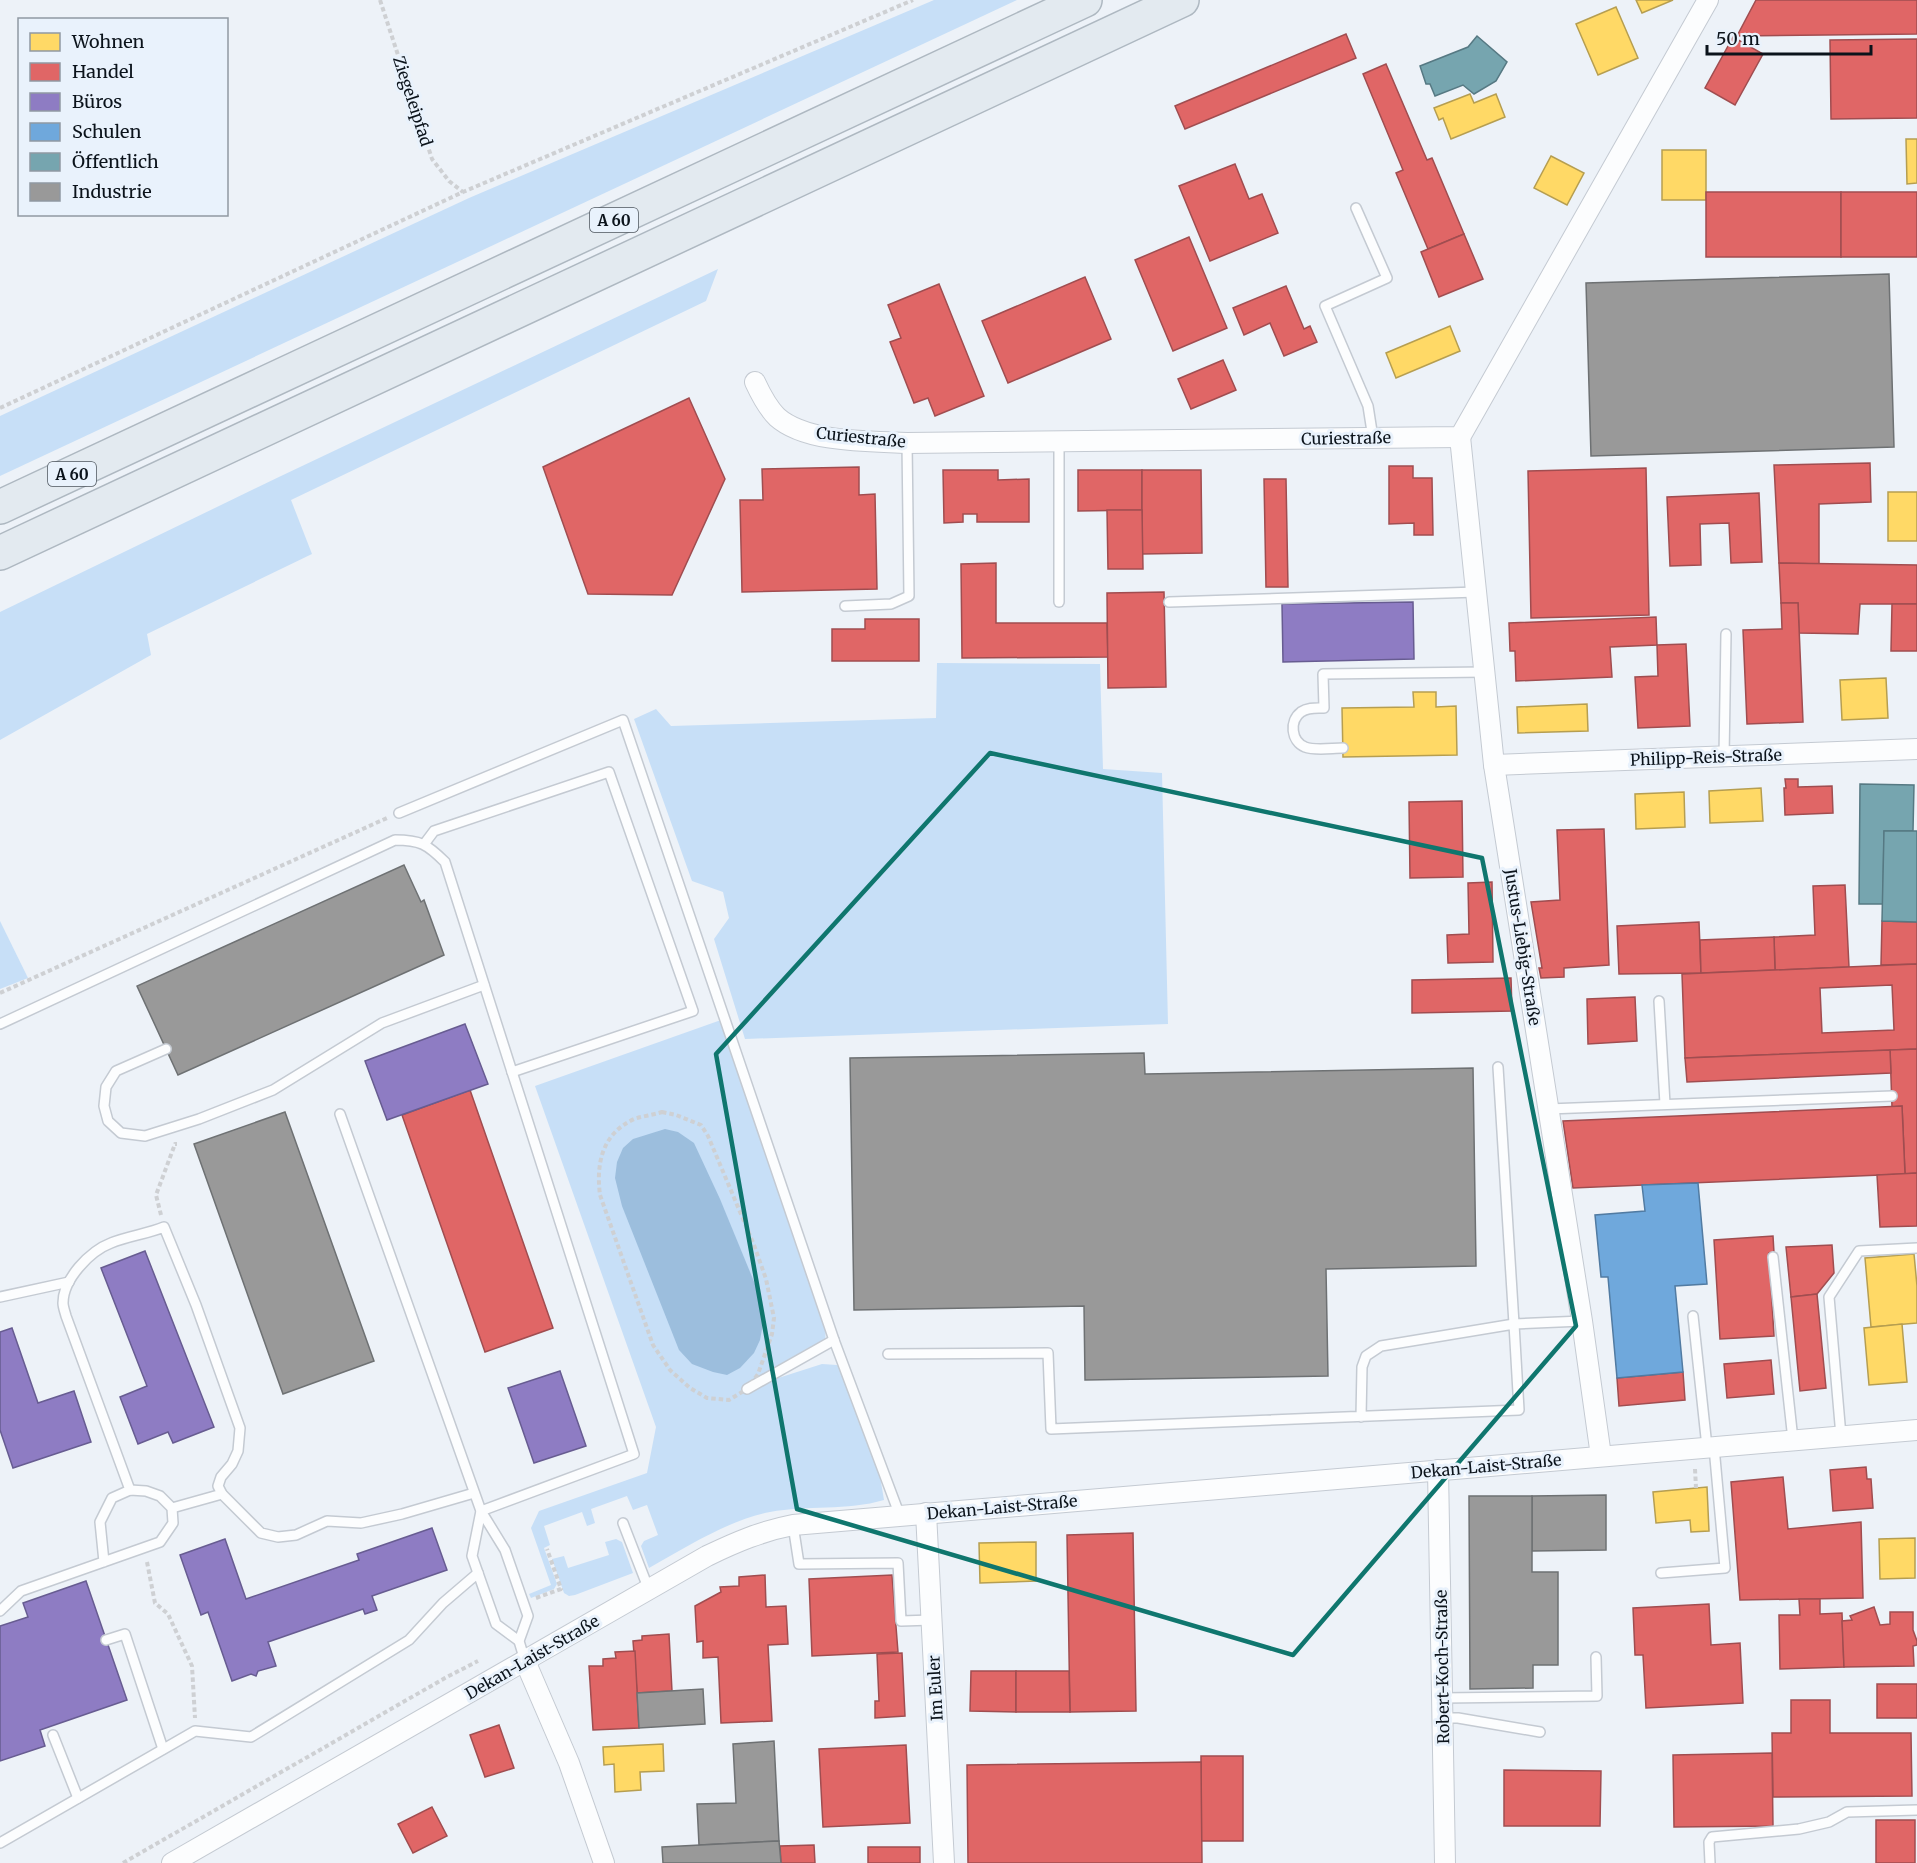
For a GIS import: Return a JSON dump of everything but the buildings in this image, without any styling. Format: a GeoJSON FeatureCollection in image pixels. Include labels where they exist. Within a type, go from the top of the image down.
{"type":"FeatureCollection","features":[{"type":"Feature","properties":{"kind":"highway","name":"A 60"},"geometry":{"type":"LineString","coordinates":[[0,507],[1085,0]]}},
{"type":"Feature","properties":{"kind":"highway","name":"A 60"},"geometry":{"type":"LineString","coordinates":[[0,553],[1182,0]]}},
{"type":"Feature","properties":{"kind":"street"},"geometry":{"type":"LineString","coordinates":[[1460,436],[1708,0]]}},
{"type":"Feature","properties":{"kind":"street","name":"Curiestraße"},"geometry":{"type":"LineString","coordinates":[[755,382],[764,401],[779,418],[814,434],[862,441],[908,443],[1460,436]]}},
{"type":"Feature","properties":{"kind":"street","name":"Justus-Liebig-Straße"},"geometry":{"type":"LineString","coordinates":[[1460,436],[1494,765],[1582,1321],[1601,1456]]}},
{"type":"Feature","properties":{"kind":"street","name":"Philipp-Reis-Straße"},"geometry":{"type":"LineString","coordinates":[[1494,765],[1917,749]]}},
{"type":"Feature","properties":{"kind":"street","name":"Dekan-Laist-Straße"},"geometry":{"type":"LineString","coordinates":[[172,1863],[707,1556],[769,1529],[927,1513],[1601,1456],[1705,1452],[1793,1440],[1917,1430]]}},
{"type":"Feature","properties":{"kind":"street","name":"Robert-Koch-Straße"},"geometry":{"type":"LineString","coordinates":[[1438,1470],[1445,1863]]}},
{"type":"Feature","properties":{"kind":"street","name":"Im Euler"},"geometry":{"type":"LineString","coordinates":[[927,1513],[944,1863]]}},
{"type":"Feature","properties":{"kind":"street"},"geometry":{"type":"LineString","coordinates":[[525,1660],[569,1762],[604,1863]]}},
{"type":"Feature","properties":{"kind":"lane"},"geometry":{"type":"LineString","coordinates":[[1356,208],[1388,278],[1324,306],[1368,406],[1373,438]]}},
{"type":"Feature","properties":{"kind":"lane"},"geometry":{"type":"LineString","coordinates":[[1059,441],[1059,602]]}},
{"type":"Feature","properties":{"kind":"lane"},"geometry":{"type":"LineString","coordinates":[[845,606],[891,604],[909,596],[908,443]]}},
{"type":"Feature","properties":{"kind":"lane"},"geometry":{"type":"LineString","coordinates":[[1169,602],[1477,592]]}},
{"type":"Feature","properties":{"kind":"lane"},"geometry":{"type":"LineString","coordinates":[[1724,757],[1726,634]]}},
{"type":"Feature","properties":{"kind":"lane"},"geometry":{"type":"LineString","coordinates":[[1343,748],[1305,747],[1294,736],[1294,722],[1302,711],[1310,708],[1324,708],[1323,674],[1485,672]]}},
{"type":"Feature","properties":{"kind":"lane"},"geometry":{"type":"LineString","coordinates":[[399,813],[623,720],[834,1340],[900,1516]]}},
{"type":"Feature","properties":{"kind":"lane"},"geometry":{"type":"LineString","coordinates":[[425,843],[434,831],[609,772],[693,1011],[512,1072]]}},
{"type":"Feature","properties":{"kind":"lane"},"geometry":{"type":"LineString","coordinates":[[0,1024],[395,840],[425,843],[445,862],[634,1454],[480,1511]]}},
{"type":"Feature","properties":{"kind":"lane"},"geometry":{"type":"LineString","coordinates":[[166,1048],[116,1071],[106,1087],[104,1106],[108,1121],[122,1133],[145,1136],[199,1119],[273,1090],[382,1023],[484,985]]}},
{"type":"Feature","properties":{"kind":"lane"},"geometry":{"type":"LineString","coordinates":[[1659,1001],[1665,1104]]}},
{"type":"Feature","properties":{"kind":"lane"},"geometry":{"type":"LineString","coordinates":[[888,1354],[1048,1353],[1051,1429],[1519,1410],[1498,1068]]}},
{"type":"Feature","properties":{"kind":"lane"},"geometry":{"type":"LineString","coordinates":[[1548,1109],[1892,1096]]}},
{"type":"Feature","properties":{"kind":"lane"},"geometry":{"type":"LineString","coordinates":[[340,1114],[480,1511],[505,1550],[528,1616],[519,1641]]}},
{"type":"Feature","properties":{"kind":"lane"},"geometry":{"type":"LineString","coordinates":[[130,1490],[66,1316],[63,1302],[69,1282],[79,1266],[96,1251],[110,1243],[148,1234],[164,1227],[196,1305],[240,1428],[238,1451],[232,1464],[221,1477],[218,1486],[222,1494],[261,1533],[278,1537],[296,1534],[327,1521],[361,1523],[402,1514],[474,1493]]}},
{"type":"Feature","properties":{"kind":"lane"},"geometry":{"type":"LineString","coordinates":[[1841,1436],[1829,1297],[1859,1251],[1917,1248]]}},
{"type":"Feature","properties":{"kind":"lane"},"geometry":{"type":"LineString","coordinates":[[1773,1257],[1793,1440]]}},
{"type":"Feature","properties":{"kind":"lane"},"geometry":{"type":"LineString","coordinates":[[0,1297],[69,1282]]}},
{"type":"Feature","properties":{"kind":"lane"},"geometry":{"type":"LineString","coordinates":[[1661,1573],[1725,1568],[1705,1452],[1693,1316]]}},
{"type":"Feature","properties":{"kind":"lane"},"geometry":{"type":"LineString","coordinates":[[1361,1417],[1362,1367],[1366,1356],[1381,1346],[1514,1324],[1582,1321]]}},
{"type":"Feature","properties":{"kind":"lane"},"geometry":{"type":"LineString","coordinates":[[747,1389],[834,1340]]}},
{"type":"Feature","properties":{"kind":"lane"},"geometry":{"type":"LineString","coordinates":[[0,1611],[21,1591],[104,1562],[144,1548],[160,1542],[173,1523],[172,1508],[160,1496],[146,1491],[130,1490],[112,1498],[100,1522],[104,1562]]}},
{"type":"Feature","properties":{"kind":"lane"},"geometry":{"type":"LineString","coordinates":[[172,1508],[222,1494]]}},
{"type":"Feature","properties":{"kind":"lane"},"geometry":{"type":"LineString","coordinates":[[480,1511],[472,1556],[496,1624],[519,1641],[525,1660]]}},
{"type":"Feature","properties":{"kind":"lane"},"geometry":{"type":"LineString","coordinates":[[623,1523],[650,1590]]}},
{"type":"Feature","properties":{"kind":"lane"},"geometry":{"type":"LineString","coordinates":[[793,1525],[799,1564],[898,1563],[901,1621],[932,1620]]}},
{"type":"Feature","properties":{"kind":"lane"},"geometry":{"type":"LineString","coordinates":[[0,1843],[195,1731],[251,1737],[409,1640],[443,1603],[478,1574]]}},
{"type":"Feature","properties":{"kind":"lane"},"geometry":{"type":"LineString","coordinates":[[106,1640],[125,1634],[163,1749]]}},
{"type":"Feature","properties":{"kind":"lane"},"geometry":{"type":"LineString","coordinates":[[1442,1698],[1597,1696],[1596,1657]]}},
{"type":"Feature","properties":{"kind":"lane"},"geometry":{"type":"LineString","coordinates":[[1442,1718],[1458,1718],[1540,1732]]}},
{"type":"Feature","properties":{"kind":"lane"},"geometry":{"type":"LineString","coordinates":[[53,1735],[78,1798]]}},
{"type":"Feature","properties":{"kind":"lane"},"geometry":{"type":"LineString","coordinates":[[1710,1863],[1709,1842],[1712,1837],[1799,1829],[1828,1822],[1847,1812],[1917,1810]]}},
{"type":"Feature","properties":{"kind":"path","name":"Ziegeleipfad"},"geometry":{"type":"LineString","coordinates":[[380,0],[432,159],[448,181],[463,192]]}},
{"type":"Feature","properties":{"kind":"path"},"geometry":{"type":"LineString","coordinates":[[0,408],[463,192],[914,0]]}},
{"type":"Feature","properties":{"kind":"path"},"geometry":{"type":"LineString","coordinates":[[0,993],[399,813]]}},
{"type":"Feature","properties":{"kind":"path"},"geometry":{"type":"LineString","coordinates":[[662,1112],[701,1125],[708,1136],[750,1234],[766,1279],[774,1318],[766,1356],[758,1374],[747,1389],[729,1400],[706,1398],[690,1388],[670,1370],[653,1345],[600,1195],[597,1177],[602,1150],[614,1133],[634,1120],[662,1112]]}},
{"type":"Feature","properties":{"kind":"path"},"geometry":{"type":"LineString","coordinates":[[164,1227],[156,1195],[175,1144],[184,1141]]}},
{"type":"Feature","properties":{"kind":"path"},"geometry":{"type":"LineString","coordinates":[[1696,1488],[1705,1452]]}},
{"type":"Feature","properties":{"kind":"path"},"geometry":{"type":"LineString","coordinates":[[144,1548],[155,1603],[168,1614],[192,1666],[195,1731]]}},
{"type":"Feature","properties":{"kind":"path"},"geometry":{"type":"LineString","coordinates":[[523,1603],[561,1589],[548,1549]]}},
{"type":"Feature","properties":{"kind":"path"},"geometry":{"type":"LineString","coordinates":[[123,1863],[445,1678],[519,1641]]}},
{"type":"Feature","properties":{"kind":"highlighted area"},"geometry":{"type":"Polygon","coordinates":[[[990,753],[1482,858],[1576,1326],[1293,1655],[797,1509],[716,1054],[990,753]]]}},
{"type":"Feature","properties":{"kind":"shaded area"},"geometry":{"type":"Polygon","coordinates":[[[934,0],[1017,0],[0,476],[0,416],[469,198],[934,0]]]}},
{"type":"Feature","properties":{"kind":"shaded area"},"geometry":{"type":"Polygon","coordinates":[[[718,269],[706,301],[291,500],[312,554],[147,634],[151,655],[0,740],[0,612],[718,269]]]}},
{"type":"Feature","properties":{"kind":"shaded area"},"geometry":{"type":"Polygon","coordinates":[[[937,663],[1100,664],[1103,769],[1162,773],[1168,1024],[745,1039],[714,939],[729,918],[723,892],[692,881],[634,719],[656,709],[671,726],[936,718],[937,663]]]}},
{"type":"Feature","properties":{"kind":"shaded area"},"geometry":{"type":"Polygon","coordinates":[[[0,921],[28,978],[0,989],[0,921]]]}},
{"type":"Feature","properties":{"kind":"shaded area"},"geometry":{"type":"Polygon","coordinates":[[[721,1020],[826,1322],[825,1347],[772,1380],[822,1364],[837,1365],[844,1373],[879,1470],[884,1500],[856,1506],[784,1510],[754,1516],[707,1536],[649,1568],[641,1546],[644,1541],[658,1535],[647,1505],[633,1510],[627,1496],[591,1509],[595,1523],[587,1526],[582,1512],[544,1526],[550,1545],[544,1548],[557,1584],[554,1589],[531,1598],[529,1594],[551,1585],[531,1528],[539,1511],[647,1473],[656,1427],[535,1086],[721,1020]]]}},
{"type":"Feature","properties":{"kind":"shaded area"},"geometry":{"type":"Polygon","coordinates":[[[665,1129],[678,1132],[694,1143],[762,1301],[763,1324],[760,1340],[754,1353],[740,1368],[727,1375],[692,1364],[679,1350],[622,1206],[615,1178],[617,1162],[623,1148],[633,1139],[665,1129]]]}},
{"type":"Feature","properties":{"kind":"shaded area"},"geometry":{"type":"Polygon","coordinates":[[[616,1539],[622,1542],[633,1573],[575,1595],[569,1596],[564,1593],[552,1559],[564,1556],[568,1568],[609,1555],[605,1542],[616,1539]]]}}]}
